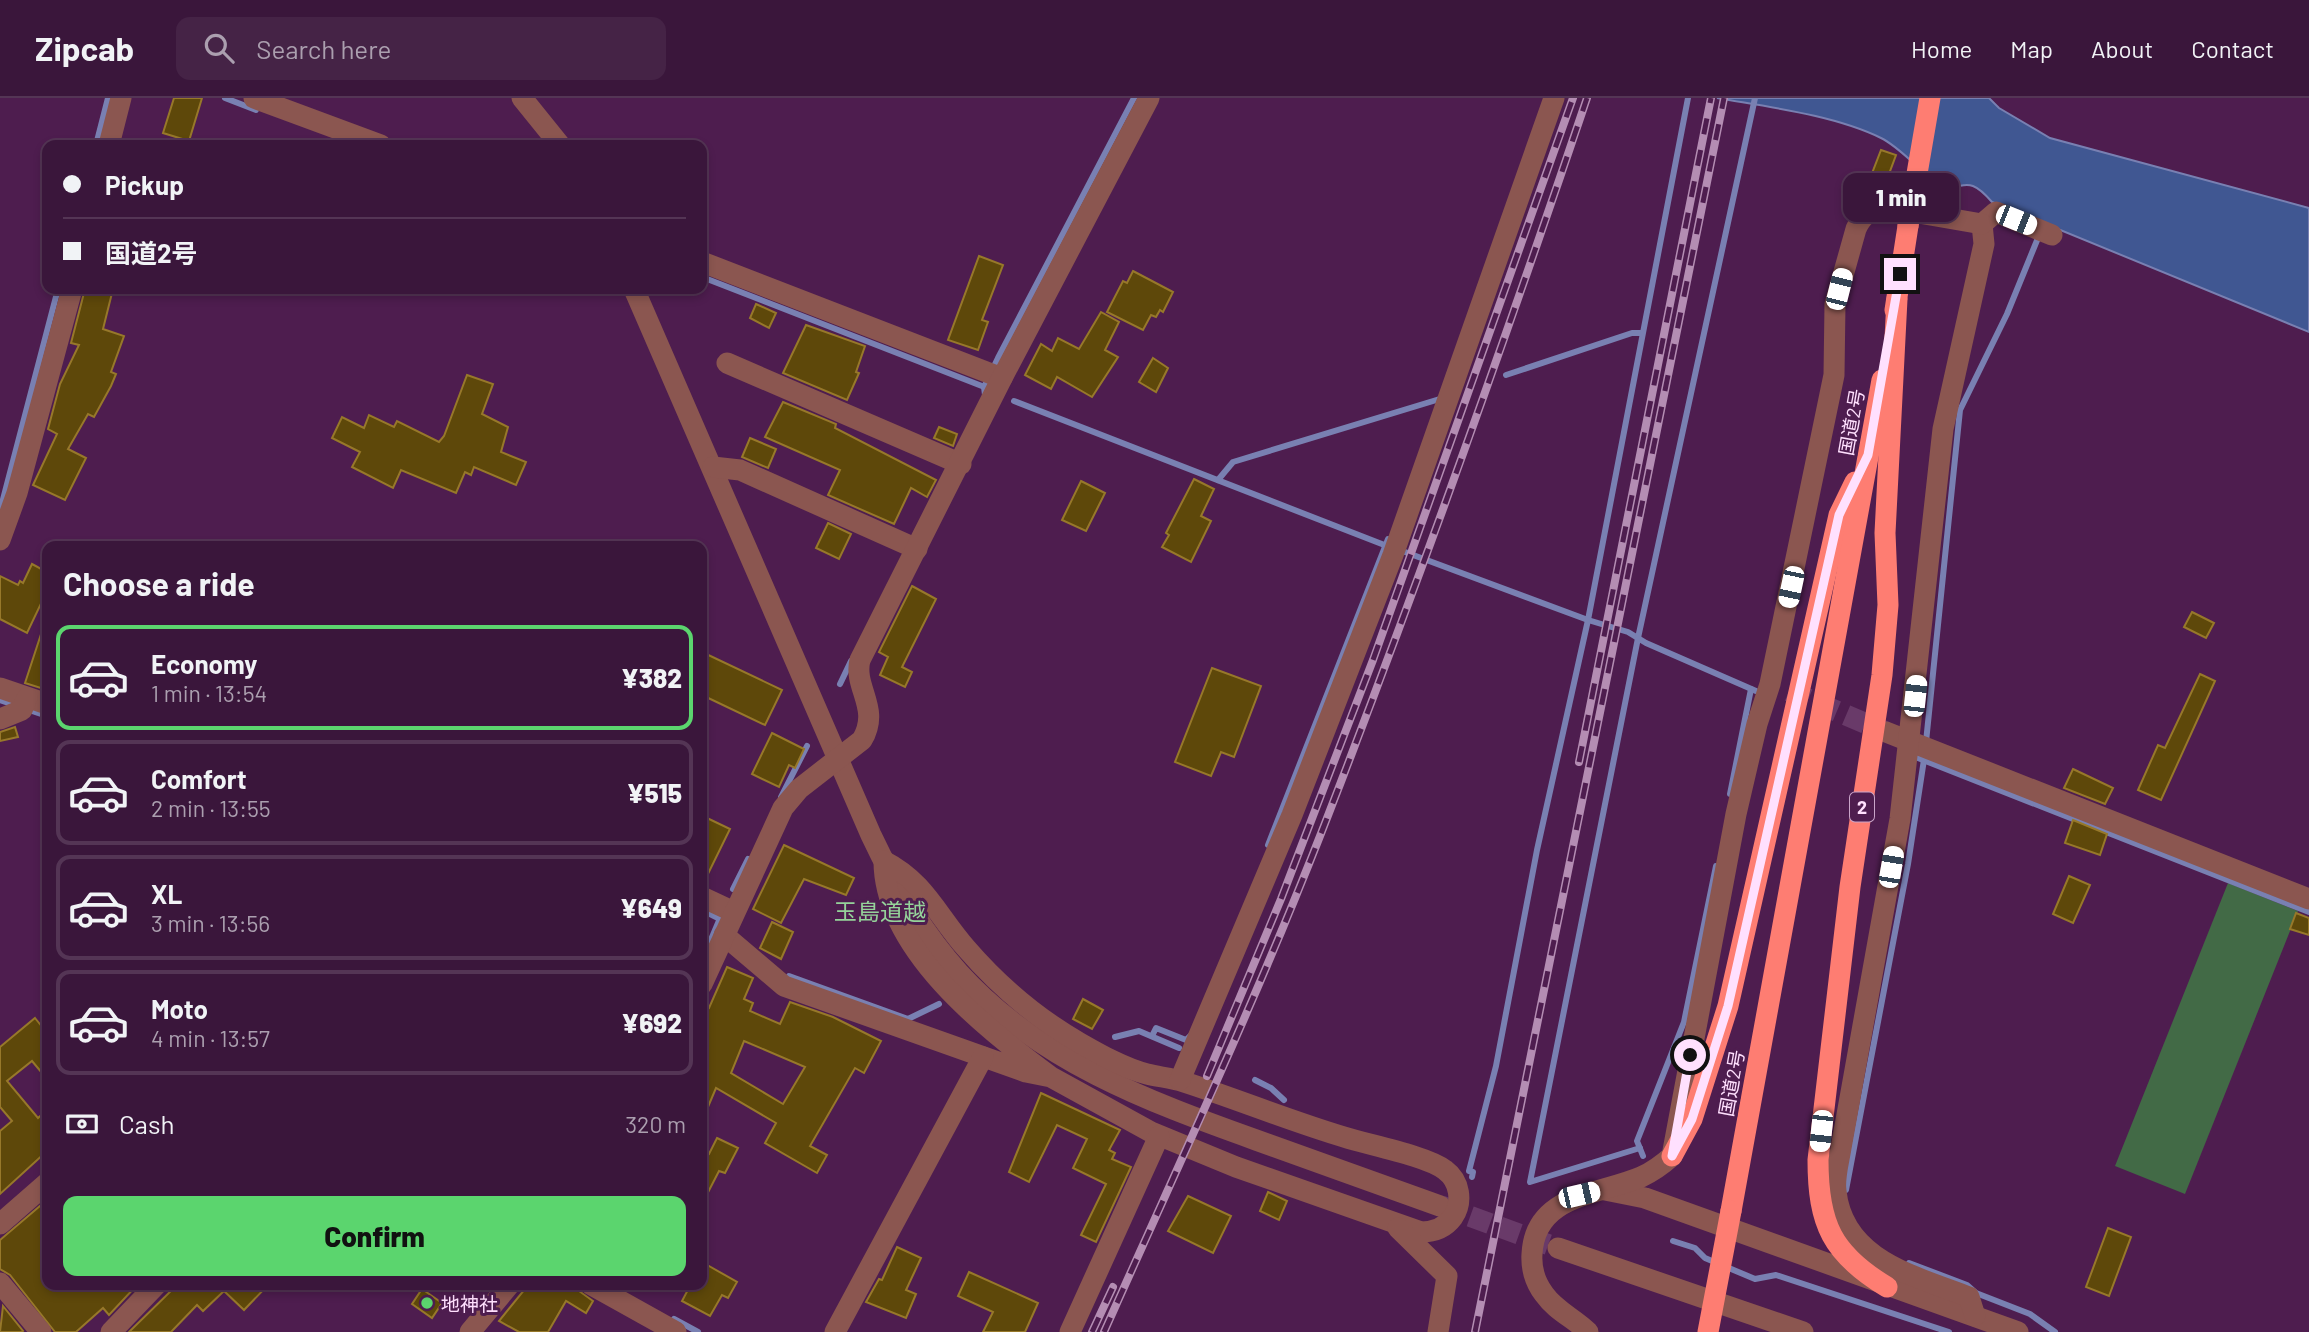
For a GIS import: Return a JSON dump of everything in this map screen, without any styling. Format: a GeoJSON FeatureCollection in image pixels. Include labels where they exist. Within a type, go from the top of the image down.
{"type":"FeatureCollection","features":[{"type":"Feature","properties":{"kind":"highway","name":"国道2号"},"geometry":{"type":"LineString","coordinates":[[1708,1332],[1897,299],[1930,98]]}},
{"type":"Feature","properties":{"kind":"highway","name":"2"},"geometry":{"type":"LineString","coordinates":[[1887,1287],[1853,1264],[1830,1235],[1820,1202],[1818,1160],[1850,887],[1882,675],[1888,605],[1885,533],[1897,299]]}},
{"type":"Feature","properties":{"kind":"highway","name":"2"},"geometry":{"type":"LineString","coordinates":[[1672,1156],[1692,1119],[1728,1006],[1839,515],[1868,455]]}},
{"type":"Feature","properties":{"kind":"street"},"geometry":{"type":"LineString","coordinates":[[110,140],[121,98]]}},
{"type":"Feature","properties":{"kind":"street"},"geometry":{"type":"LineString","coordinates":[[254,98],[367,140]]}},
{"type":"Feature","properties":{"kind":"street"},"geometry":{"type":"LineString","coordinates":[[522,98],[555,140]]}},
{"type":"Feature","properties":{"kind":"street"},"geometry":{"type":"LineString","coordinates":[[707,973],[783,808],[799,789],[862,740],[867,731],[869,707],[859,665],[911,547],[955,462],[994,374],[1149,98]]}},
{"type":"Feature","properties":{"kind":"street"},"geometry":{"type":"LineString","coordinates":[[1180,1080],[1292,815],[1403,529],[1554,98]]}},
{"type":"Feature","properties":{"kind":"street"},"geometry":{"type":"LineString","coordinates":[[1590,1330],[1563,1314],[1544,1296],[1534,1274],[1532,1247],[1539,1227],[1556,1207],[1579,1195],[1642,1177],[1672,1156],[1736,814],[1757,724],[1779,687],[1834,375],[1835,304],[1860,219],[1870,211],[1884,207],[1982,224]]}},
{"type":"Feature","properties":{"kind":"street"},"geometry":{"type":"LineString","coordinates":[[1982,224],[1996,212],[2044,232]]}},
{"type":"Feature","properties":{"kind":"street"},"geometry":{"type":"LineString","coordinates":[[1975,1316],[1969,1297],[1882,1263],[1860,1245],[1847,1227],[1836,1191],[1840,1147],[1900,818],[1920,746],[1943,429],[1983,244],[1982,224]]}},
{"type":"Feature","properties":{"kind":"street"},"geometry":{"type":"LineString","coordinates":[[707,264],[994,374]]}},
{"type":"Feature","properties":{"kind":"street"},"geometry":{"type":"LineString","coordinates":[[0,540],[16,493],[71,294]]}},
{"type":"Feature","properties":{"kind":"street"},"geometry":{"type":"LineString","coordinates":[[636,294],[884,861],[924,927],[960,973],[1017,1026],[1047,1048],[1114,1086],[1440,1206]]}},
{"type":"Feature","properties":{"kind":"street"},"geometry":{"type":"LineString","coordinates":[[727,363],[955,462]]}},
{"type":"Feature","properties":{"kind":"street"},"geometry":{"type":"LineString","coordinates":[[713,467],[740,470],[911,547]]}},
{"type":"Feature","properties":{"kind":"street"},"geometry":{"type":"LineString","coordinates":[[0,688],[30,704]]}},
{"type":"Feature","properties":{"kind":"street"},"geometry":{"type":"LineString","coordinates":[[0,719],[30,704]]}},
{"type":"Feature","properties":{"kind":"street"},"geometry":{"type":"LineString","coordinates":[[1886,732],[2309,899]]}},
{"type":"Feature","properties":{"kind":"street"},"geometry":{"type":"LineString","coordinates":[[884,861],[906,873],[969,952],[1045,1021],[1111,1060],[1146,1074],[1180,1080],[1332,1134],[1432,1164],[1451,1175],[1459,1197],[1455,1214],[1449,1222],[1429,1232],[1397,1226],[1159,1136],[1051,1077],[991,1032],[917,949],[888,902],[884,861]]}},
{"type":"Feature","properties":{"kind":"street"},"geometry":{"type":"LineString","coordinates":[[707,899],[734,912]]}},
{"type":"Feature","properties":{"kind":"street"},"geometry":{"type":"LineString","coordinates":[[724,935],[784,986],[983,1057],[1051,1077]]}},
{"type":"Feature","properties":{"kind":"street"},"geometry":{"type":"LineString","coordinates":[[835,1332],[983,1057]]}},
{"type":"Feature","properties":{"kind":"street"},"geometry":{"type":"LineString","coordinates":[[1070,1332],[1159,1136]]}},
{"type":"Feature","properties":{"kind":"street"},"geometry":{"type":"LineString","coordinates":[[0,1224],[42,1187]]}},
{"type":"Feature","properties":{"kind":"street"},"geometry":{"type":"LineString","coordinates":[[1603,1189],[1645,1198],[2018,1332]]}},
{"type":"Feature","properties":{"kind":"street"},"geometry":{"type":"LineString","coordinates":[[1397,1226],[1447,1276],[1438,1332]]}},
{"type":"Feature","properties":{"kind":"street"},"geometry":{"type":"LineString","coordinates":[[1558,1248],[1803,1332]]}},
{"type":"Feature","properties":{"kind":"street"},"geometry":{"type":"LineString","coordinates":[[0,1283],[41,1332]]}},
{"type":"Feature","properties":{"kind":"street"},"geometry":{"type":"LineString","coordinates":[[111,1332],[151,1290]]}},
{"type":"Feature","properties":{"kind":"street"},"geometry":{"type":"LineString","coordinates":[[470,1332],[505,1290]]}},
{"type":"Feature","properties":{"kind":"street"},"geometry":{"type":"LineString","coordinates":[[601,1290],[676,1332]]}},
{"type":"Feature","properties":{"kind":"green space"},"geometry":{"type":"Polygon","coordinates":[[[2228,883],[2298,911],[2185,1194],[2115,1166],[2228,883]]]}},
{"type":"Feature","properties":{"kind":"water"},"geometry":{"type":"Polygon","coordinates":[[[1717,98],[1989,98],[1999,108],[2050,138],[2309,208],[2309,332],[1992,202],[1975,187],[1952,187],[1936,181],[1888,142],[1863,130],[1800,113],[1717,98]]]}},
{"type":"Feature","properties":{"kind":"building"},"geometry":{"type":"Polygon","coordinates":[[[174,98],[202,98],[189,140],[163,133],[174,98]]]}},
{"type":"Feature","properties":{"kind":"building"},"geometry":{"type":"Polygon","coordinates":[[[1881,150],[1896,155],[1886,182],[1871,176],[1881,150]]]}},
{"type":"Feature","properties":{"kind":"building"},"geometry":{"type":"Polygon","coordinates":[[[979,256],[1003,265],[982,320],[988,322],[978,350],[948,340],[979,256]]]}},
{"type":"Feature","properties":{"kind":"building"},"geometry":{"type":"Polygon","coordinates":[[[1133,271],[1173,292],[1163,312],[1160,310],[1156,317],[1151,315],[1143,330],[1107,312],[1123,281],[1127,283],[1133,271]]]}},
{"type":"Feature","properties":{"kind":"building"},"geometry":{"type":"Polygon","coordinates":[[[84,294],[112,294],[103,329],[124,336],[111,372],[116,374],[94,417],[88,414],[68,449],[86,458],[65,500],[33,485],[57,434],[48,429],[60,384],[79,345],[71,343],[84,294]]]}},
{"type":"Feature","properties":{"kind":"building"},"geometry":{"type":"Polygon","coordinates":[[[756,304],[776,313],[769,328],[750,318],[756,304]]]}},
{"type":"Feature","properties":{"kind":"building"},"geometry":{"type":"Polygon","coordinates":[[[1101,312],[1119,322],[1105,350],[1118,357],[1092,397],[1057,377],[1051,389],[1025,375],[1041,344],[1052,351],[1058,338],[1079,349],[1101,312]]]}},
{"type":"Feature","properties":{"kind":"building"},"geometry":{"type":"Polygon","coordinates":[[[806,325],[865,346],[856,372],[859,373],[847,400],[783,373],[806,325]]]}},
{"type":"Feature","properties":{"kind":"building"},"geometry":{"type":"Polygon","coordinates":[[[1153,358],[1168,368],[1156,392],[1139,382],[1153,358]]]}},
{"type":"Feature","properties":{"kind":"building"},"geometry":{"type":"Polygon","coordinates":[[[467,375],[493,384],[482,414],[508,427],[501,452],[526,462],[516,485],[474,467],[471,475],[465,472],[456,493],[401,470],[393,488],[352,467],[360,452],[332,438],[342,417],[364,428],[369,415],[394,427],[397,421],[439,442],[444,436],[467,375]]]}},
{"type":"Feature","properties":{"kind":"building"},"geometry":{"type":"Polygon","coordinates":[[[783,402],[836,424],[835,428],[936,480],[927,497],[911,488],[894,524],[828,495],[840,470],[765,437],[783,402]]]}},
{"type":"Feature","properties":{"kind":"building"},"geometry":{"type":"Polygon","coordinates":[[[939,427],[957,434],[953,446],[934,438],[939,427]]]}},
{"type":"Feature","properties":{"kind":"building"},"geometry":{"type":"Polygon","coordinates":[[[750,438],[776,449],[768,468],[742,457],[750,438]]]}},
{"type":"Feature","properties":{"kind":"building"},"geometry":{"type":"Polygon","coordinates":[[[1194,479],[1214,489],[1201,516],[1211,521],[1191,562],[1162,547],[1169,535],[1166,533],[1194,479]]]}},
{"type":"Feature","properties":{"kind":"building"},"geometry":{"type":"Polygon","coordinates":[[[1081,481],[1105,493],[1086,531],[1062,520],[1081,481]]]}},
{"type":"Feature","properties":{"kind":"building"},"geometry":{"type":"Polygon","coordinates":[[[828,523],[851,534],[839,559],[816,548],[828,523]]]}},
{"type":"Feature","properties":{"kind":"building"},"geometry":{"type":"Polygon","coordinates":[[[32,564],[42,569],[42,602],[27,633],[0,619],[0,576],[18,585],[20,581],[23,583],[32,564]]]}},
{"type":"Feature","properties":{"kind":"building"},"geometry":{"type":"Polygon","coordinates":[[[912,586],[936,599],[902,667],[912,672],[905,687],[880,675],[888,657],[879,652],[912,586]]]}},
{"type":"Feature","properties":{"kind":"building"},"geometry":{"type":"Polygon","coordinates":[[[2192,612],[2214,623],[2206,638],[2184,627],[2192,612]]]}},
{"type":"Feature","properties":{"kind":"building"},"geometry":{"type":"Polygon","coordinates":[[[42,631],[42,688],[25,683],[42,631]]]}},
{"type":"Feature","properties":{"kind":"building"},"geometry":{"type":"Polygon","coordinates":[[[707,654],[782,690],[765,725],[707,697],[707,654]]]}},
{"type":"Feature","properties":{"kind":"building"},"geometry":{"type":"Polygon","coordinates":[[[1212,668],[1261,686],[1234,757],[1221,752],[1211,776],[1175,762],[1212,668]]]}},
{"type":"Feature","properties":{"kind":"building"},"geometry":{"type":"Polygon","coordinates":[[[2200,674],[2215,681],[2161,800],[2138,790],[2158,745],[2165,748],[2200,674]]]}},
{"type":"Feature","properties":{"kind":"building"},"geometry":{"type":"Polygon","coordinates":[[[15,727],[18,737],[0,741],[0,732],[15,727]]]}},
{"type":"Feature","properties":{"kind":"building"},"geometry":{"type":"Polygon","coordinates":[[[772,733],[804,749],[795,768],[789,765],[779,787],[752,774],[772,733]]]}},
{"type":"Feature","properties":{"kind":"building"},"geometry":{"type":"Polygon","coordinates":[[[2073,769],[2113,788],[2105,804],[2064,788],[2073,769]]]}},
{"type":"Feature","properties":{"kind":"building"},"geometry":{"type":"Polygon","coordinates":[[[707,818],[730,829],[707,876],[707,818]]]}},
{"type":"Feature","properties":{"kind":"building"},"geometry":{"type":"Polygon","coordinates":[[[2073,820],[2107,834],[2100,855],[2065,843],[2073,820]]]}},
{"type":"Feature","properties":{"kind":"building"},"geometry":{"type":"Polygon","coordinates":[[[784,845],[854,878],[846,895],[804,879],[781,923],[753,909],[784,845]]]}},
{"type":"Feature","properties":{"kind":"building"},"geometry":{"type":"Polygon","coordinates":[[[2069,876],[2090,885],[2073,923],[2053,914],[2069,876]]]}},
{"type":"Feature","properties":{"kind":"building"},"geometry":{"type":"Polygon","coordinates":[[[2296,913],[2309,918],[2309,935],[2290,929],[2296,913]]]}},
{"type":"Feature","properties":{"kind":"building"},"geometry":{"type":"Polygon","coordinates":[[[772,922],[793,932],[781,959],[760,948],[772,922]]]}},
{"type":"Feature","properties":{"kind":"building"},"geometry":{"type":"Polygon","coordinates":[[[727,967],[753,978],[744,999],[753,1003],[750,1011],[780,1024],[790,1002],[833,1017],[881,1041],[864,1073],[855,1068],[810,1146],[827,1155],[817,1173],[765,1143],[776,1123],[716,1088],[707,1109],[707,1007],[727,967]],[[744,1041],[731,1073],[783,1104],[805,1067],[744,1041]]]}},
{"type":"Feature","properties":{"kind":"building"},"geometry":{"type":"Polygon","coordinates":[[[1083,999],[1103,1010],[1092,1029],[1073,1019],[1083,999]]]}},
{"type":"Feature","properties":{"kind":"building"},"geometry":{"type":"Polygon","coordinates":[[[35,1018],[42,1027],[42,1073],[32,1061],[7,1081],[38,1118],[42,1114],[42,1156],[0,1194],[0,1131],[12,1121],[0,1107],[0,1047],[35,1018]]]}},
{"type":"Feature","properties":{"kind":"building"},"geometry":{"type":"Polygon","coordinates":[[[1041,1093],[1120,1130],[1109,1150],[1115,1153],[1112,1159],[1131,1167],[1096,1242],[1081,1235],[1106,1184],[1073,1168],[1087,1139],[1057,1125],[1029,1182],[1009,1172],[1041,1093]]]}},
{"type":"Feature","properties":{"kind":"building"},"geometry":{"type":"Polygon","coordinates":[[[717,1138],[738,1148],[725,1173],[719,1171],[707,1194],[707,1153],[709,1154],[717,1138]]]}},
{"type":"Feature","properties":{"kind":"building"},"geometry":{"type":"Polygon","coordinates":[[[1268,1192],[1287,1201],[1279,1220],[1260,1211],[1268,1192]]]}},
{"type":"Feature","properties":{"kind":"building"},"geometry":{"type":"Polygon","coordinates":[[[1188,1196],[1231,1216],[1213,1253],[1168,1231],[1188,1196]]]}},
{"type":"Feature","properties":{"kind":"building"},"geometry":{"type":"Polygon","coordinates":[[[42,1204],[42,1290],[132,1290],[109,1315],[103,1308],[76,1332],[55,1332],[10,1275],[0,1269],[0,1240],[42,1204]]]}},
{"type":"Feature","properties":{"kind":"building"},"geometry":{"type":"Polygon","coordinates":[[[2108,1228],[2131,1237],[2109,1296],[2086,1287],[2108,1228]]]}},
{"type":"Feature","properties":{"kind":"building"},"geometry":{"type":"Polygon","coordinates":[[[897,1247],[921,1258],[906,1290],[916,1294],[906,1318],[866,1302],[879,1279],[882,1280],[897,1247]]]}},
{"type":"Feature","properties":{"kind":"building"},"geometry":{"type":"Polygon","coordinates":[[[707,1265],[737,1282],[728,1298],[722,1295],[710,1316],[682,1301],[688,1290],[707,1290],[707,1265]]]}},
{"type":"Feature","properties":{"kind":"building"},"geometry":{"type":"Polygon","coordinates":[[[969,1272],[1038,1303],[1025,1332],[983,1332],[993,1312],[958,1296],[969,1272]]]}},
{"type":"Feature","properties":{"kind":"building"},"geometry":{"type":"Polygon","coordinates":[[[172,1290],[263,1290],[244,1310],[224,1291],[203,1311],[197,1305],[171,1332],[129,1332],[172,1290]]]}},
{"type":"Feature","properties":{"kind":"building","name":"地神社"},"geometry":{"type":"Polygon","coordinates":[[[421,1290],[442,1303],[432,1318],[412,1304],[421,1290]]]}},
{"type":"Feature","properties":{"kind":"building"},"geometry":{"type":"Polygon","coordinates":[[[524,1290],[579,1290],[593,1301],[586,1313],[566,1301],[548,1332],[519,1332],[499,1321],[524,1290]]]}},
{"type":"Feature","properties":{"kind":"building"},"geometry":{"type":"Polygon","coordinates":[[[3,1306],[23,1331],[22,1332],[0,1332],[3,1306]]]}},
{"type":"Feature","properties":{"kind":"waterway"},"geometry":{"type":"LineString","coordinates":[[97,140],[108,98]]}},
{"type":"Feature","properties":{"kind":"waterway"},"geometry":{"type":"LineString","coordinates":[[225,98],[256,110]]}},
{"type":"Feature","properties":{"kind":"waterway"},"geometry":{"type":"LineString","coordinates":[[985,395],[984,387],[998,358],[1134,98]]}},
{"type":"Feature","properties":{"kind":"waterway"},"geometry":{"type":"LineString","coordinates":[[1472,1177],[1473,1172],[1469,1171],[1496,1066],[1537,850],[1588,620],[1688,98]]}},
{"type":"Feature","properties":{"kind":"waterway"},"geometry":{"type":"LineString","coordinates":[[1640,1148],[1530,1182],[1638,638],[1755,98]]}},
{"type":"Feature","properties":{"kind":"waterway"},"geometry":{"type":"LineString","coordinates":[[1926,742],[1960,410],[2007,314],[2040,233]]}},
{"type":"Feature","properties":{"kind":"waterway"},"geometry":{"type":"LineString","coordinates":[[707,279],[987,388]]}},
{"type":"Feature","properties":{"kind":"waterway"},"geometry":{"type":"LineString","coordinates":[[1,507],[57,294]]}},
{"type":"Feature","properties":{"kind":"waterway"},"geometry":{"type":"LineString","coordinates":[[1506,375],[1632,333],[1641,333]]}},
{"type":"Feature","properties":{"kind":"waterway"},"geometry":{"type":"LineString","coordinates":[[1218,480],[1233,462],[1443,398]]}},
{"type":"Feature","properties":{"kind":"waterway"},"geometry":{"type":"LineString","coordinates":[[1014,401],[1387,546]]}},
{"type":"Feature","properties":{"kind":"waterway"},"geometry":{"type":"LineString","coordinates":[[1268,845],[1388,539]]}},
{"type":"Feature","properties":{"kind":"waterway"},"geometry":{"type":"LineString","coordinates":[[1397,549],[1588,620],[1628,632],[1646,643],[1756,691]]}},
{"type":"Feature","properties":{"kind":"waterway"},"geometry":{"type":"LineString","coordinates":[[840,684],[851,661]]}},
{"type":"Feature","properties":{"kind":"waterway"},"geometry":{"type":"LineString","coordinates":[[1730,794],[1751,689]]}},
{"type":"Feature","properties":{"kind":"waterway"},"geometry":{"type":"LineString","coordinates":[[0,700],[42,714]]}},
{"type":"Feature","properties":{"kind":"waterway"},"geometry":{"type":"LineString","coordinates":[[781,797],[807,746]]}},
{"type":"Feature","properties":{"kind":"waterway"},"geometry":{"type":"LineString","coordinates":[[1846,1190],[1908,864],[1925,753]]}},
{"type":"Feature","properties":{"kind":"waterway"},"geometry":{"type":"LineString","coordinates":[[1918,758],[2309,912]]}},
{"type":"Feature","properties":{"kind":"waterway"},"geometry":{"type":"LineString","coordinates":[[733,889],[748,859]]}},
{"type":"Feature","properties":{"kind":"waterway"},"geometry":{"type":"LineString","coordinates":[[1643,1156],[1637,1141],[1684,1022],[1716,866]]}},
{"type":"Feature","properties":{"kind":"waterway"},"geometry":{"type":"LineString","coordinates":[[707,912],[720,919]]}},
{"type":"Feature","properties":{"kind":"waterway"},"geometry":{"type":"LineString","coordinates":[[713,943],[710,942],[721,916]]}},
{"type":"Feature","properties":{"kind":"waterway"},"geometry":{"type":"LineString","coordinates":[[789,976],[908,1019],[939,1004]]}},
{"type":"Feature","properties":{"kind":"waterway"},"geometry":{"type":"LineString","coordinates":[[1152,1036],[1156,1028],[1186,1040],[1190,1036]]}},
{"type":"Feature","properties":{"kind":"waterway"},"geometry":{"type":"LineString","coordinates":[[1115,1037],[1139,1031],[1179,1048]]}},
{"type":"Feature","properties":{"kind":"waterway"},"geometry":{"type":"LineString","coordinates":[[1255,1080],[1271,1088],[1284,1100]]}},
{"type":"Feature","properties":{"kind":"waterway"},"geometry":{"type":"LineString","coordinates":[[1673,1241],[1695,1248],[1705,1258],[1755,1279],[1776,1275],[1949,1332]]}},
{"type":"Feature","properties":{"kind":"waterway"},"geometry":{"type":"LineString","coordinates":[[1909,1263],[1967,1285],[1976,1293],[2030,1314],[2055,1332]]}},
{"type":"Feature","properties":{"kind":"waterway"},"geometry":{"type":"LineString","coordinates":[[674,1319],[698,1332]]}},
{"type":"Feature","properties":{"kind":"tunnel"},"geometry":{"type":"LineString","coordinates":[[1789,691],[1886,732]]}},
{"type":"Feature","properties":{"kind":"tunnel"},"geometry":{"type":"LineString","coordinates":[[1441,1206],[1558,1248]]}},
{"type":"Feature","properties":{"kind":"railway"},"geometry":{"type":"LineString","coordinates":[[1207,1076],[1281,899],[1373,660],[1573,98]]}},
{"type":"Feature","properties":{"kind":"railway"},"geometry":{"type":"LineString","coordinates":[[1104,1332],[1244,1020],[1322,831],[1459,466],[1587,98]]}},
{"type":"Feature","properties":{"kind":"railway"},"geometry":{"type":"LineString","coordinates":[[1579,762],[1711,98]]}},
{"type":"Feature","properties":{"kind":"railway"},"geometry":{"type":"LineString","coordinates":[[1475,1332],[1724,98]]}},
{"type":"Feature","properties":{"kind":"railway"},"geometry":{"type":"LineString","coordinates":[[1092,1332],[1113,1287]]}},
{"type":"Feature","properties":{"kind":"place","name":"地神社"},"geometry":{"type":"Point","coordinates":[427,1303]}},
{"type":"Feature","properties":{"kind":"district","name":"玉島道越"},"geometry":{"type":"Point","coordinates":[880,911]}},
{"type":"Feature","properties":{"kind":"route"},"geometry":{"type":"LineString","coordinates":[[1690,1055],[1672,1156],[1692,1119],[1707,1079],[1728,1006],[1839,515],[1868,455],[1900,274]]}}]}
